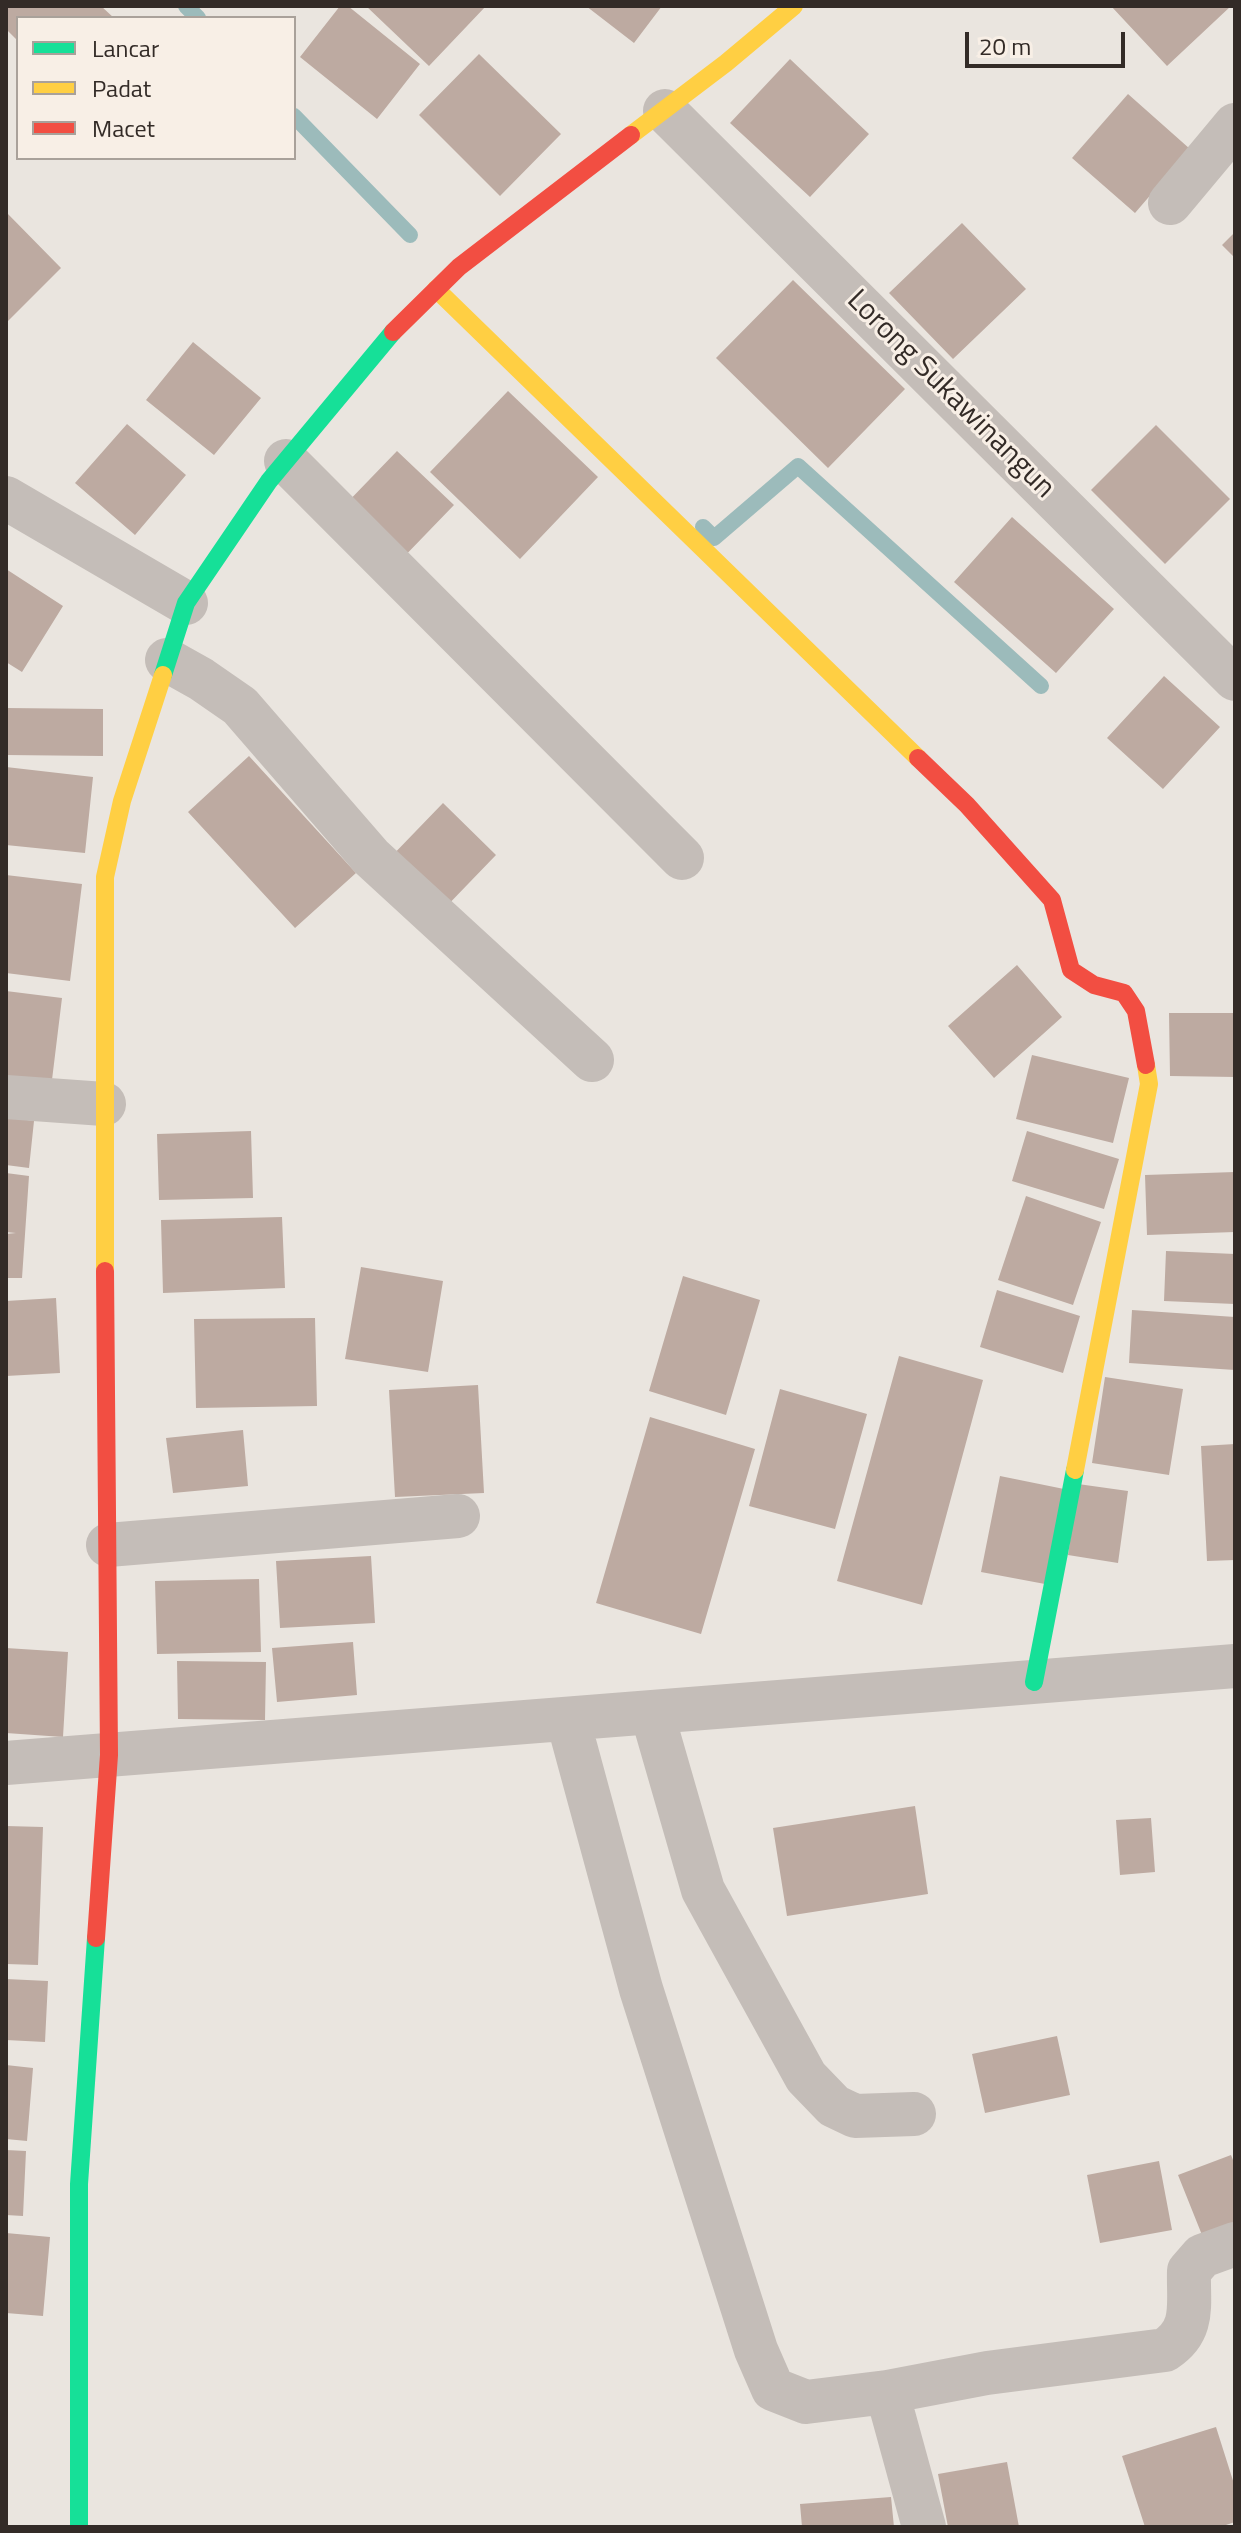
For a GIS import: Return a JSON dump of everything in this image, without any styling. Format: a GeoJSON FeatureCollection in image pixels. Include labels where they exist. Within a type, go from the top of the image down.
{"type":"FeatureCollection","features":[{"type":"Feature","properties":{"kind":"street"},"geometry":{"type":"LineString","coordinates":[[79,2527],[79,2184],[109,1755],[105,877],[122,801],[186,603],[286,461],[386,339],[459,267],[665,111],[794,6]]}},
{"type":"Feature","properties":{"kind":"street","name":"Lorong Sukawinangun"},"geometry":{"type":"LineString","coordinates":[[665,111],[1235,679]]}},
{"type":"Feature","properties":{"kind":"street"},"geometry":{"type":"LineString","coordinates":[[1170,203],[1235,125]]}},
{"type":"Feature","properties":{"kind":"street"},"geometry":{"type":"LineString","coordinates":[[436,289],[967,805],[1052,900],[1071,970],[1094,985],[1124,993],[1136,1011],[1149,1084],[1034,1682]]}},
{"type":"Feature","properties":{"kind":"street"},"geometry":{"type":"LineString","coordinates":[[286,461],[682,858]]}},
{"type":"Feature","properties":{"kind":"street"},"geometry":{"type":"LineString","coordinates":[[6,498],[186,603]]}},
{"type":"Feature","properties":{"kind":"street"},"geometry":{"type":"LineString","coordinates":[[167,660],[240,706],[371,857],[592,1060]]}},
{"type":"Feature","properties":{"kind":"street"},"geometry":{"type":"LineString","coordinates":[[6,1097],[104,1104]]}},
{"type":"Feature","properties":{"kind":"street"},"geometry":{"type":"LineString","coordinates":[[108,1545],[458,1516]]}},
{"type":"Feature","properties":{"kind":"street"},"geometry":{"type":"LineString","coordinates":[[6,1763],[1235,1666]]}},
{"type":"Feature","properties":{"kind":"street"},"geometry":{"type":"LineString","coordinates":[[652,1713],[703,1890],[806,2077],[834,2106],[855,2116],[914,2114]]}},
{"type":"Feature","properties":{"kind":"street"},"geometry":{"type":"LineString","coordinates":[[568,1720],[641,1989],[762,2365],[773,2389],[806,2402],[887,2392],[987,2373],[1165,2350],[1180,2341],[1188,2324],[1189,2271],[1202,2256],[1235,2244]]}},
{"type":"Feature","properties":{"kind":"street"},"geometry":{"type":"LineString","coordinates":[[887,2392],[924,2527]]}},
{"type":"Feature","properties":{"kind":"building"},"geometry":{"type":"Polygon","coordinates":[[[6,6],[101,6],[112,16],[16,16],[16,39],[6,29],[6,6]]]}},
{"type":"Feature","properties":{"kind":"building"},"geometry":{"type":"Polygon","coordinates":[[[340,6],[348,6],[420,64],[377,119],[300,57],[340,6]]]}},
{"type":"Feature","properties":{"kind":"building"},"geometry":{"type":"Polygon","coordinates":[[[366,6],[486,6],[429,66],[366,6]]]}},
{"type":"Feature","properties":{"kind":"building"},"geometry":{"type":"Polygon","coordinates":[[[586,6],[662,6],[634,43],[586,6]]]}},
{"type":"Feature","properties":{"kind":"building"},"geometry":{"type":"Polygon","coordinates":[[[1111,6],[1231,6],[1167,66],[1111,6]]]}},
{"type":"Feature","properties":{"kind":"building"},"geometry":{"type":"Polygon","coordinates":[[[479,54],[561,134],[500,196],[419,115],[479,54]]]}},
{"type":"Feature","properties":{"kind":"building"},"geometry":{"type":"Polygon","coordinates":[[[790,59],[869,134],[810,197],[730,123],[790,59]]]}},
{"type":"Feature","properties":{"kind":"building"},"geometry":{"type":"Polygon","coordinates":[[[1128,94],[1190,149],[1135,213],[1072,158],[1128,94]]]}},
{"type":"Feature","properties":{"kind":"building"},"geometry":{"type":"Polygon","coordinates":[[[6,212],[61,268],[6,323],[6,212]]]}},
{"type":"Feature","properties":{"kind":"building"},"geometry":{"type":"Polygon","coordinates":[[[962,223],[1026,289],[953,359],[889,293],[962,223]]]}},
{"type":"Feature","properties":{"kind":"building"},"geometry":{"type":"Polygon","coordinates":[[[1235,232],[1235,258],[1222,245],[1235,232]]]}},
{"type":"Feature","properties":{"kind":"building"},"geometry":{"type":"Polygon","coordinates":[[[793,280],[905,389],[828,468],[716,358],[793,280]]]}},
{"type":"Feature","properties":{"kind":"building"},"geometry":{"type":"Polygon","coordinates":[[[193,342],[261,398],[214,455],[146,400],[193,342]]]}},
{"type":"Feature","properties":{"kind":"building"},"geometry":{"type":"Polygon","coordinates":[[[508,391],[598,477],[520,559],[430,472],[508,391]]]}},
{"type":"Feature","properties":{"kind":"building"},"geometry":{"type":"Polygon","coordinates":[[[127,424],[186,475],[135,535],[75,483],[127,424]]]}},
{"type":"Feature","properties":{"kind":"building"},"geometry":{"type":"Polygon","coordinates":[[[1156,425],[1230,499],[1165,564],[1091,490],[1156,425]]]}},
{"type":"Feature","properties":{"kind":"building"},"geometry":{"type":"Polygon","coordinates":[[[397,451],[454,505],[397,564],[341,509],[397,451]]]}},
{"type":"Feature","properties":{"kind":"building"},"geometry":{"type":"Polygon","coordinates":[[[1012,517],[1114,609],[1056,673],[954,582],[1012,517]]]}},
{"type":"Feature","properties":{"kind":"building"},"geometry":{"type":"Polygon","coordinates":[[[6,569],[63,606],[22,672],[6,662],[6,569]]]}},
{"type":"Feature","properties":{"kind":"building"},"geometry":{"type":"Polygon","coordinates":[[[1164,676],[1220,727],[1163,789],[1107,738],[1164,676]]]}},
{"type":"Feature","properties":{"kind":"building"},"geometry":{"type":"Polygon","coordinates":[[[6,708],[103,709],[103,756],[6,755],[6,708]]]}},
{"type":"Feature","properties":{"kind":"building"},"geometry":{"type":"Polygon","coordinates":[[[249,756],[356,873],[295,928],[188,812],[249,756]]]}},
{"type":"Feature","properties":{"kind":"building"},"geometry":{"type":"Polygon","coordinates":[[[6,767],[93,777],[85,853],[6,845],[6,767]]]}},
{"type":"Feature","properties":{"kind":"building"},"geometry":{"type":"Polygon","coordinates":[[[443,803],[496,855],[441,912],[387,861],[443,803]]]}},
{"type":"Feature","properties":{"kind":"building"},"geometry":{"type":"Polygon","coordinates":[[[6,875],[82,884],[70,981],[6,973],[6,875]]]}},
{"type":"Feature","properties":{"kind":"building"},"geometry":{"type":"Polygon","coordinates":[[[1017,965],[1062,1017],[994,1078],[948,1026],[1017,965]]]}},
{"type":"Feature","properties":{"kind":"building"},"geometry":{"type":"Polygon","coordinates":[[[6,991],[62,998],[51,1088],[6,1082],[6,991]]]}},
{"type":"Feature","properties":{"kind":"building"},"geometry":{"type":"Polygon","coordinates":[[[1169,1013],[1235,1013],[1235,1077],[1170,1076],[1169,1013]]]}},
{"type":"Feature","properties":{"kind":"building"},"geometry":{"type":"Polygon","coordinates":[[[1032,1055],[1129,1078],[1113,1143],[1016,1119],[1032,1055]]]}},
{"type":"Feature","properties":{"kind":"building"},"geometry":{"type":"Polygon","coordinates":[[[6,1117],[34,1121],[29,1168],[6,1165],[6,1117]]]}},
{"type":"Feature","properties":{"kind":"building"},"geometry":{"type":"Polygon","coordinates":[[[251,1131],[253,1198],[159,1200],[157,1134],[251,1131]]]}},
{"type":"Feature","properties":{"kind":"building"},"geometry":{"type":"Polygon","coordinates":[[[1027,1131],[1119,1159],[1104,1209],[1012,1181],[1027,1131]]]}},
{"type":"Feature","properties":{"kind":"building"},"geometry":{"type":"Polygon","coordinates":[[[1235,1172],[1235,1232],[1147,1235],[1145,1175],[1235,1172]]]}},
{"type":"Feature","properties":{"kind":"building"},"geometry":{"type":"Polygon","coordinates":[[[6,1173],[29,1176],[22,1278],[6,1278],[6,1234],[16,1233],[6,1232],[6,1173]]]}},
{"type":"Feature","properties":{"kind":"building"},"geometry":{"type":"Polygon","coordinates":[[[1026,1196],[1101,1222],[1073,1305],[998,1280],[1026,1196]]]}},
{"type":"Feature","properties":{"kind":"building"},"geometry":{"type":"Polygon","coordinates":[[[282,1217],[285,1288],[163,1293],[161,1220],[282,1217]]]}},
{"type":"Feature","properties":{"kind":"building"},"geometry":{"type":"Polygon","coordinates":[[[1166,1251],[1235,1254],[1235,1304],[1164,1301],[1166,1251]]]}},
{"type":"Feature","properties":{"kind":"building"},"geometry":{"type":"Polygon","coordinates":[[[361,1267],[443,1281],[428,1372],[345,1359],[361,1267]]]}},
{"type":"Feature","properties":{"kind":"building"},"geometry":{"type":"Polygon","coordinates":[[[683,1276],[760,1300],[726,1415],[649,1391],[683,1276]]]}},
{"type":"Feature","properties":{"kind":"building"},"geometry":{"type":"Polygon","coordinates":[[[997,1290],[1080,1316],[1063,1373],[980,1347],[997,1290]]]}},
{"type":"Feature","properties":{"kind":"building"},"geometry":{"type":"Polygon","coordinates":[[[56,1298],[60,1373],[6,1376],[6,1301],[56,1298]]]}},
{"type":"Feature","properties":{"kind":"building"},"geometry":{"type":"Polygon","coordinates":[[[1132,1310],[1235,1317],[1235,1370],[1129,1363],[1132,1310]]]}},
{"type":"Feature","properties":{"kind":"building"},"geometry":{"type":"Polygon","coordinates":[[[315,1318],[317,1406],[196,1408],[194,1319],[315,1318]]]}},
{"type":"Feature","properties":{"kind":"building"},"geometry":{"type":"Polygon","coordinates":[[[899,1356],[983,1380],[922,1605],[837,1581],[899,1356]]]}},
{"type":"Feature","properties":{"kind":"building"},"geometry":{"type":"Polygon","coordinates":[[[1105,1377],[1183,1389],[1169,1475],[1092,1463],[1105,1377]]]}},
{"type":"Feature","properties":{"kind":"building"},"geometry":{"type":"Polygon","coordinates":[[[478,1385],[484,1493],[395,1497],[389,1390],[478,1385]]]}},
{"type":"Feature","properties":{"kind":"building"},"geometry":{"type":"Polygon","coordinates":[[[780,1389],[867,1414],[835,1529],[749,1506],[780,1389]]]}},
{"type":"Feature","properties":{"kind":"building"},"geometry":{"type":"Polygon","coordinates":[[[650,1417],[755,1449],[701,1634],[596,1603],[650,1417]]]}},
{"type":"Feature","properties":{"kind":"building"},"geometry":{"type":"Polygon","coordinates":[[[243,1430],[248,1486],[173,1493],[166,1438],[243,1430]]]}},
{"type":"Feature","properties":{"kind":"building"},"geometry":{"type":"Polygon","coordinates":[[[1235,1444],[1235,1560],[1207,1561],[1201,1446],[1235,1444]]]}},
{"type":"Feature","properties":{"kind":"building"},"geometry":{"type":"Polygon","coordinates":[[[1000,1476],[1064,1489],[1045,1584],[981,1572],[1000,1476]]]}},
{"type":"Feature","properties":{"kind":"building"},"geometry":{"type":"Polygon","coordinates":[[[1078,1484],[1128,1491],[1118,1563],[1068,1555],[1078,1484]]]}},
{"type":"Feature","properties":{"kind":"building"},"geometry":{"type":"Polygon","coordinates":[[[371,1556],[375,1623],[280,1628],[276,1561],[371,1556]]]}},
{"type":"Feature","properties":{"kind":"building"},"geometry":{"type":"Polygon","coordinates":[[[259,1579],[261,1652],[157,1654],[155,1581],[259,1579]]]}},
{"type":"Feature","properties":{"kind":"building"},"geometry":{"type":"Polygon","coordinates":[[[353,1642],[357,1695],[277,1702],[272,1648],[353,1642]]]}},
{"type":"Feature","properties":{"kind":"building"},"geometry":{"type":"Polygon","coordinates":[[[6,1648],[68,1652],[63,1737],[6,1733],[6,1648]]]}},
{"type":"Feature","properties":{"kind":"building"},"geometry":{"type":"Polygon","coordinates":[[[177,1661],[266,1662],[265,1720],[178,1719],[177,1661]]]}},
{"type":"Feature","properties":{"kind":"building"},"geometry":{"type":"Polygon","coordinates":[[[915,1806],[928,1894],[787,1916],[773,1828],[915,1806]]]}},
{"type":"Feature","properties":{"kind":"building"},"geometry":{"type":"Polygon","coordinates":[[[1151,1818],[1155,1872],[1120,1875],[1116,1820],[1151,1818]]]}},
{"type":"Feature","properties":{"kind":"building"},"geometry":{"type":"Polygon","coordinates":[[[6,1826],[43,1827],[38,1965],[6,1964],[6,1826]]]}},
{"type":"Feature","properties":{"kind":"building"},"geometry":{"type":"Polygon","coordinates":[[[6,1979],[48,1981],[45,2042],[6,2040],[6,1979]]]}},
{"type":"Feature","properties":{"kind":"building"},"geometry":{"type":"Polygon","coordinates":[[[1057,2036],[1070,2095],[985,2113],[972,2054],[1057,2036]]]}},
{"type":"Feature","properties":{"kind":"building"},"geometry":{"type":"Polygon","coordinates":[[[6,2065],[33,2068],[27,2141],[6,2139],[6,2065]]]}},
{"type":"Feature","properties":{"kind":"building"},"geometry":{"type":"Polygon","coordinates":[[[6,2150],[26,2151],[23,2216],[6,2215],[6,2150]]]}},
{"type":"Feature","properties":{"kind":"building"},"geometry":{"type":"Polygon","coordinates":[[[1231,2155],[1235,2165],[1235,2234],[1206,2245],[1178,2175],[1231,2155]]]}},
{"type":"Feature","properties":{"kind":"building"},"geometry":{"type":"Polygon","coordinates":[[[1159,2161],[1172,2230],[1100,2243],[1087,2175],[1159,2161]]]}},
{"type":"Feature","properties":{"kind":"building"},"geometry":{"type":"Polygon","coordinates":[[[6,2233],[50,2237],[43,2316],[6,2313],[6,2233]]]}},
{"type":"Feature","properties":{"kind":"building"},"geometry":{"type":"Polygon","coordinates":[[[1216,2427],[1235,2487],[1235,2522],[1220,2527],[1145,2527],[1122,2456],[1216,2427]]]}},
{"type":"Feature","properties":{"kind":"building"},"geometry":{"type":"Polygon","coordinates":[[[1007,2462],[1019,2527],[948,2527],[938,2474],[1007,2462]]]}},
{"type":"Feature","properties":{"kind":"building"},"geometry":{"type":"Polygon","coordinates":[[[891,2497],[894,2527],[802,2527],[800,2504],[891,2497]]]}},
{"type":"Feature","properties":{"kind":"waterway"},"geometry":{"type":"LineString","coordinates":[[186,6],[196,16]]}},
{"type":"Feature","properties":{"kind":"waterway"},"geometry":{"type":"LineString","coordinates":[[296,118],[410,235]]}},
{"type":"Feature","properties":{"kind":"waterway"},"geometry":{"type":"LineString","coordinates":[[703,527],[714,538],[798,466],[1041,686]]}},
{"type":"Feature","properties":{"kind":"traffic: fast"},"geometry":{"type":"LineString","coordinates":[[163,675],[186,603],[269,481],[393,332]]}},
{"type":"Feature","properties":{"kind":"traffic: fast"},"geometry":{"type":"LineString","coordinates":[[1034,1682],[1075,1470]]}},
{"type":"Feature","properties":{"kind":"traffic: fast"},"geometry":{"type":"LineString","coordinates":[[79,2527],[79,2184],[96,1938]]}},
{"type":"Feature","properties":{"kind":"traffic: slow"},"geometry":{"type":"LineString","coordinates":[[631,135],[726,63],[794,6]]}},
{"type":"Feature","properties":{"kind":"traffic: slow"},"geometry":{"type":"LineString","coordinates":[[436,289],[918,758]]}},
{"type":"Feature","properties":{"kind":"traffic: slow"},"geometry":{"type":"LineString","coordinates":[[105,1271],[105,877],[122,801],[163,675]]}},
{"type":"Feature","properties":{"kind":"traffic: slow"},"geometry":{"type":"LineString","coordinates":[[1075,1470],[1149,1084],[1146,1065]]}},
{"type":"Feature","properties":{"kind":"traffic: jam"},"geometry":{"type":"LineString","coordinates":[[393,332],[459,267],[631,135]]}},
{"type":"Feature","properties":{"kind":"traffic: jam"},"geometry":{"type":"LineString","coordinates":[[918,758],[967,805],[1052,900],[1071,970],[1094,985],[1124,993],[1136,1011],[1146,1065]]}},
{"type":"Feature","properties":{"kind":"traffic: jam"},"geometry":{"type":"LineString","coordinates":[[96,1938],[109,1755],[105,1271]]}}]}
